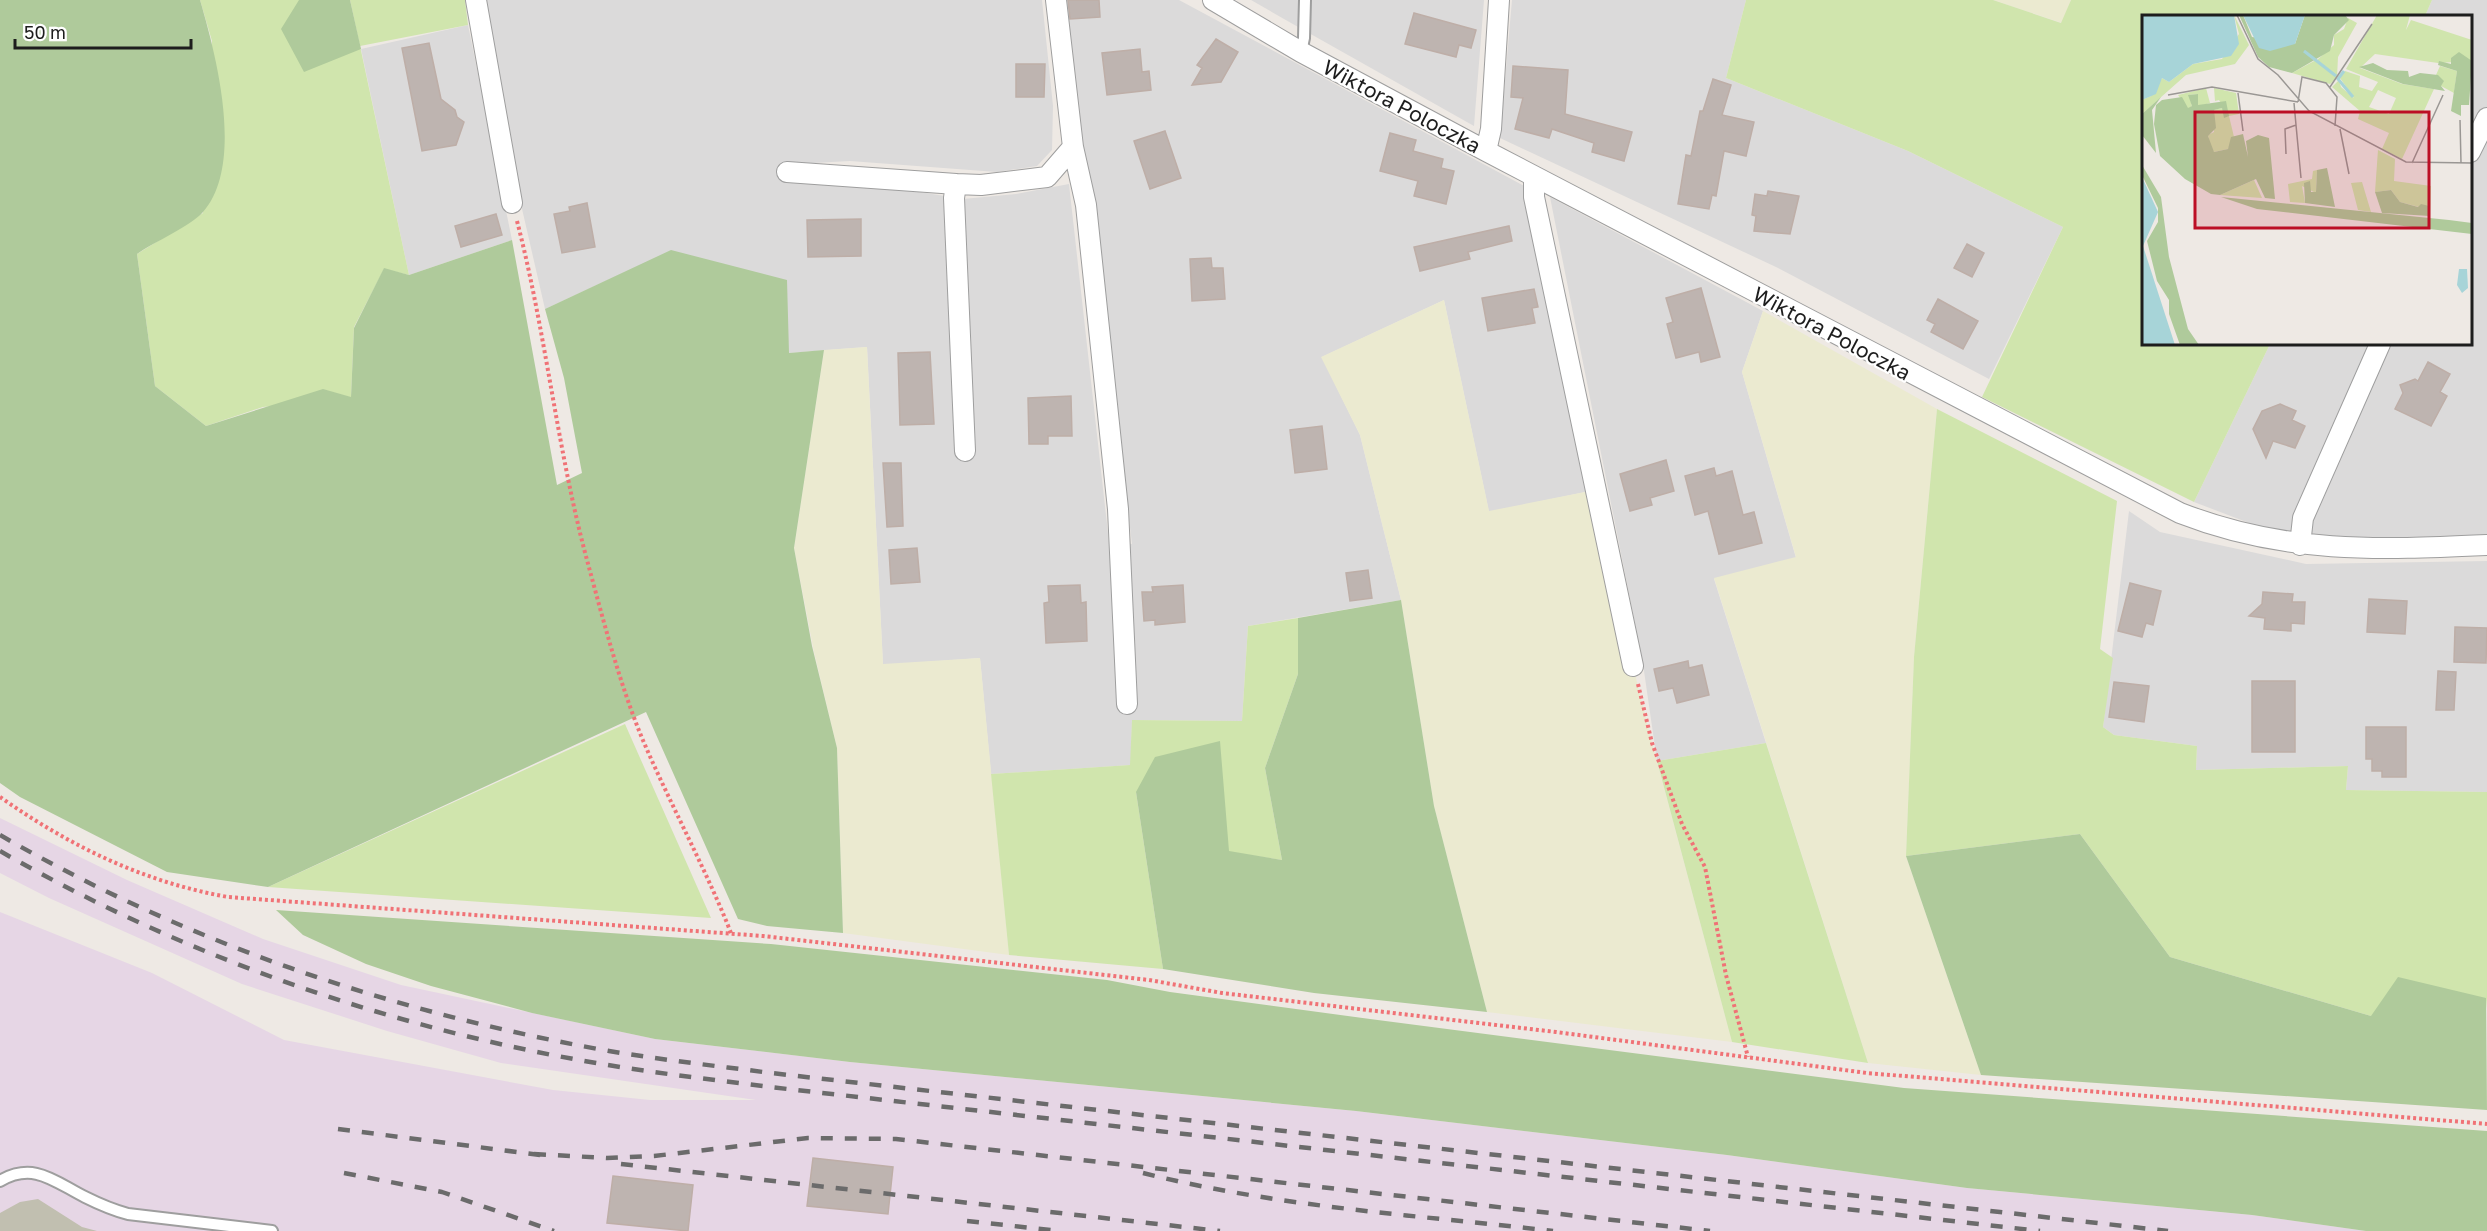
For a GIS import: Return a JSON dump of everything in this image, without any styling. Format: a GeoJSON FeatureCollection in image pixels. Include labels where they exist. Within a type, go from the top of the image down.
{"type":"FeatureCollection","features":[{"type":"Feature","properties":{"kind":"street"},"geometry":{"type":"LineString","coordinates":[[476,0],[512,203]]}},
{"type":"Feature","properties":{"kind":"street"},"geometry":{"type":"LineString","coordinates":[[1056,0],[1073,147],[1086,205],[1118,509],[1127,704]]}},
{"type":"Feature","properties":{"kind":"street","name":"Wiktora Poloczka"},"geometry":{"type":"LineString","coordinates":[[1213,0],[1301,52],[1534,177],[2171,508],[2233,532],[2300,545],[2337,549],[2487,545]]}},
{"type":"Feature","properties":{"kind":"street"},"geometry":{"type":"LineString","coordinates":[[1486,151],[1491,129],[1499,0]]}},
{"type":"Feature","properties":{"kind":"street"},"geometry":{"type":"LineString","coordinates":[[2472,148],[2487,118]]}},
{"type":"Feature","properties":{"kind":"street"},"geometry":{"type":"LineString","coordinates":[[787,172],[981,185],[1047,177],[1073,147]]}},
{"type":"Feature","properties":{"kind":"street"},"geometry":{"type":"LineString","coordinates":[[1534,177],[1534,197],[1634,666]]}},
{"type":"Feature","properties":{"kind":"street"},"geometry":{"type":"LineString","coordinates":[[956,183],[954,198],[965,451]]}},
{"type":"Feature","properties":{"kind":"street"},"geometry":{"type":"LineString","coordinates":[[2300,545],[2303,518],[2380,345]]}},
{"type":"Feature","properties":{"kind":"lane"},"geometry":{"type":"LineString","coordinates":[[1301,52],[1305,31],[1305,0]]}},
{"type":"Feature","properties":{"kind":"lane"},"geometry":{"type":"LineString","coordinates":[[0,1181],[21,1172],[31,1171],[44,1174],[83,1196],[128,1215],[272,1231]]}},
{"type":"Feature","properties":{"kind":"path"},"geometry":{"type":"LineString","coordinates":[[512,203],[528,264],[561,442],[586,558],[599,602],[642,736],[731,933]]}},
{"type":"Feature","properties":{"kind":"path"},"geometry":{"type":"LineString","coordinates":[[1634,666],[1652,743],[1682,824],[1704,867],[1726,975],[1748,1057]]}},
{"type":"Feature","properties":{"kind":"path"},"geometry":{"type":"LineString","coordinates":[[0,797],[38,824],[91,854],[150,877],[195,891],[262,901],[368,905],[731,933],[1149,980],[1222,993],[1911,1077],[2487,1124]]}},
{"type":"Feature","properties":{"kind":"shaded area"},"geometry":{"type":"Polygon","coordinates":[[[484,0],[1042,0],[1053,106],[1052,150],[1037,166],[997,172],[850,161],[778,165],[784,182],[889,187],[963,199],[1016,194],[1069,184],[1109,542],[1132,544],[1083,142],[1062,0],[1179,0],[1528,188],[1590,491],[1489,512],[1444,300],[1322,357],[1360,435],[1401,600],[1248,626],[1242,721],[1132,720],[1131,765],[991,774],[980,658],[883,665],[867,347],[789,353],[671,251],[545,309],[517,187],[484,0]]]}},
{"type":"Feature","properties":{"kind":"shaded area"},"geometry":{"type":"Polygon","coordinates":[[[1251,0],[1484,0],[1474,126],[1284,19],[1251,0]]]}},
{"type":"Feature","properties":{"kind":"shaded area"},"geometry":{"type":"Polygon","coordinates":[[[1512,0],[1746,0],[1726,78],[1908,151],[2063,227],[1989,379],[1776,267],[1500,138],[1512,0]]]}},
{"type":"Feature","properties":{"kind":"shaded area"},"geometry":{"type":"Polygon","coordinates":[[[2432,0],[2487,0],[2487,538],[2413,544],[2278,534],[2194,502],[2270,345],[2472,345],[2472,15],[2425,15],[2432,0]]]}},
{"type":"Feature","properties":{"kind":"shaded area"},"geometry":{"type":"Polygon","coordinates":[[[468,25],[512,240],[409,275],[361,49],[468,25]]]}},
{"type":"Feature","properties":{"kind":"shaded area"},"geometry":{"type":"Polygon","coordinates":[[[1550,197],[1763,311],[1742,372],[1796,558],[1714,579],[1766,743],[1657,761],[1643,664],[1550,197]]]}},
{"type":"Feature","properties":{"kind":"shaded area"},"geometry":{"type":"Polygon","coordinates":[[[2129,511],[2160,532],[2306,564],[2487,561],[2487,792],[2346,790],[2348,766],[2196,770],[2197,746],[2114,735],[2103,727],[2129,511]]]}},
{"type":"Feature","properties":{"kind":"shaded area"},"geometry":{"type":"Polygon","coordinates":[[[0,818],[127,880],[263,939],[401,985],[655,1039],[850,1062],[1356,1111],[1727,1155],[1967,1188],[2252,1215],[2366,1231],[0,1231],[0,912],[152,973],[284,1040],[553,1090],[650,1100],[756,1100],[501,1063],[387,1031],[242,984],[49,898],[0,873],[0,818]]]}},
{"type":"Feature","properties":{"kind":"shaded area"},"geometry":{"type":"Polygon","coordinates":[[[38,1199],[82,1227],[97,1231],[0,1231],[0,1213],[20,1202],[38,1199]]]}},
{"type":"Feature","properties":{"kind":"green space"},"geometry":{"type":"Polygon","coordinates":[[[0,0],[200,0],[213,50],[223,109],[225,138],[216,191],[203,212],[190,223],[137,254],[155,386],[206,426],[323,389],[351,397],[354,328],[384,268],[409,275],[512,240],[557,485],[582,473],[564,378],[545,309],[671,250],[787,280],[789,353],[824,350],[794,548],[812,646],[837,748],[843,933],[767,926],[738,919],[646,712],[268,887],[167,872],[20,797],[0,783],[0,0]]]}},
{"type":"Feature","properties":{"kind":"green space"},"geometry":{"type":"Polygon","coordinates":[[[200,0],[299,0],[360,46],[409,275],[384,269],[354,327],[351,397],[263,407],[206,426],[155,386],[137,254],[203,213],[212,41],[200,0]]]}},
{"type":"Feature","properties":{"kind":"green space"},"geometry":{"type":"Polygon","coordinates":[[[299,0],[350,0],[361,49],[304,72],[281,29],[299,0]]]}},
{"type":"Feature","properties":{"kind":"green space"},"geometry":{"type":"Polygon","coordinates":[[[350,0],[465,0],[468,25],[360,46],[350,0]]]}},
{"type":"Feature","properties":{"kind":"green space"},"geometry":{"type":"Polygon","coordinates":[[[1746,0],[1993,0],[2061,23],[2071,0],[2432,0],[2425,15],[2142,15],[2142,345],[2270,345],[2194,502],[1982,397],[2063,227],[1908,151],[1726,78],[1746,0]]]}},
{"type":"Feature","properties":{"kind":"green space"},"geometry":{"type":"Polygon","coordinates":[[[1993,0],[2071,0],[2062,23],[1993,0]]]}},
{"type":"Feature","properties":{"kind":"green space"},"geometry":{"type":"Polygon","coordinates":[[[1444,300],[1489,511],[1590,491],[1652,743],[1732,1042],[1487,1012],[1434,806],[1401,600],[1360,435],[1321,357],[1444,300]]]}},
{"type":"Feature","properties":{"kind":"green space"},"geometry":{"type":"Polygon","coordinates":[[[1763,311],[1937,409],[1914,657],[1906,856],[1981,1075],[1868,1063],[1714,578],[1796,557],[1742,372],[1763,311]]]}},
{"type":"Feature","properties":{"kind":"green space"},"geometry":{"type":"Polygon","coordinates":[[[867,347],[883,664],[980,658],[1009,955],[843,933],[837,748],[814,652],[794,548],[824,350],[867,347]]]}},
{"type":"Feature","properties":{"kind":"green space"},"geometry":{"type":"Polygon","coordinates":[[[1937,409],[2117,501],[2100,649],[2113,658],[2103,727],[2114,735],[2197,746],[2196,770],[2348,766],[2346,790],[2487,792],[2487,1009],[2486,998],[2371,1016],[2170,957],[2080,834],[1906,856],[1914,657],[1937,409]]]}},
{"type":"Feature","properties":{"kind":"green space"},"geometry":{"type":"Polygon","coordinates":[[[1401,600],[1434,806],[1487,1012],[1314,993],[1163,969],[1136,792],[1155,757],[1220,741],[1229,851],[1282,860],[1265,768],[1298,674],[1298,618],[1401,600]]]}},
{"type":"Feature","properties":{"kind":"green space"},"geometry":{"type":"Polygon","coordinates":[[[1298,618],[1298,674],[1265,768],[1282,860],[1229,852],[1136,792],[1163,969],[1009,955],[991,774],[1130,765],[1132,720],[1242,721],[1248,626],[1298,618]]]}},
{"type":"Feature","properties":{"kind":"green space"},"geometry":{"type":"Polygon","coordinates":[[[625,724],[711,918],[268,887],[625,724]]]}},
{"type":"Feature","properties":{"kind":"green space"},"geometry":{"type":"Polygon","coordinates":[[[1766,743],[1868,1063],[1732,1042],[1657,761],[1766,743]]]}},
{"type":"Feature","properties":{"kind":"green space"},"geometry":{"type":"Polygon","coordinates":[[[2080,834],[2170,957],[2371,1016],[2398,977],[2486,998],[2487,1110],[1981,1075],[1906,856],[2080,834]]]}},
{"type":"Feature","properties":{"kind":"green space"},"geometry":{"type":"Polygon","coordinates":[[[276,910],[771,944],[1107,980],[1170,992],[1904,1088],[2487,1131],[2487,1231],[2366,1231],[2252,1215],[1967,1188],[1727,1155],[1356,1111],[850,1062],[655,1039],[532,1013],[431,986],[366,964],[303,935],[276,910]]]}},
{"type":"Feature","properties":{"kind":"building"},"geometry":{"type":"Polygon","coordinates":[[[1068,0],[1099,0],[1100,17],[1070,19],[1068,0]]]}},
{"type":"Feature","properties":{"kind":"building"},"geometry":{"type":"Polygon","coordinates":[[[1414,13],[1476,30],[1471,48],[1459,45],[1456,57],[1405,44],[1414,13]]]}},
{"type":"Feature","properties":{"kind":"building"},"geometry":{"type":"Polygon","coordinates":[[[1216,39],[1238,52],[1221,82],[1192,85],[1202,68],[1197,65],[1216,39]]]}},
{"type":"Feature","properties":{"kind":"building"},"geometry":{"type":"Polygon","coordinates":[[[429,43],[441,99],[455,110],[457,117],[464,122],[456,145],[422,151],[402,48],[429,43]]]}},
{"type":"Feature","properties":{"kind":"building"},"geometry":{"type":"Polygon","coordinates":[[[1140,49],[1142,72],[1149,71],[1151,90],[1107,95],[1102,53],[1140,49]]]}},
{"type":"Feature","properties":{"kind":"building"},"geometry":{"type":"Polygon","coordinates":[[[1016,64],[1045,64],[1044,97],[1016,97],[1016,64]]]}},
{"type":"Feature","properties":{"kind":"building"},"geometry":{"type":"Polygon","coordinates":[[[1513,66],[1568,70],[1565,114],[1632,132],[1624,161],[1592,152],[1594,143],[1552,129],[1549,138],[1515,129],[1523,98],[1511,97],[1513,66]]]}},
{"type":"Feature","properties":{"kind":"building"},"geometry":{"type":"Polygon","coordinates":[[[1713,79],[1731,85],[1722,115],[1754,122],[1746,156],[1724,151],[1716,196],[1712,195],[1709,209],[1678,204],[1686,155],[1691,156],[1700,111],[1703,111],[1713,79]]]}},
{"type":"Feature","properties":{"kind":"building"},"geometry":{"type":"Polygon","coordinates":[[[1165,131],[1181,178],[1150,189],[1134,141],[1165,131]]]}},
{"type":"Feature","properties":{"kind":"building"},"geometry":{"type":"Polygon","coordinates":[[[1390,133],[1416,140],[1413,151],[1443,159],[1441,168],[1454,171],[1446,204],[1414,196],[1418,181],[1380,171],[1390,133]]]}},
{"type":"Feature","properties":{"kind":"building"},"geometry":{"type":"Polygon","coordinates":[[[1768,191],[1799,196],[1790,234],[1754,231],[1756,216],[1752,215],[1755,194],[1767,196],[1768,191]]]}},
{"type":"Feature","properties":{"kind":"building"},"geometry":{"type":"Polygon","coordinates":[[[587,203],[595,247],[562,253],[554,214],[570,211],[569,207],[587,203]]]}},
{"type":"Feature","properties":{"kind":"building"},"geometry":{"type":"Polygon","coordinates":[[[496,214],[502,235],[461,247],[455,226],[496,214]]]}},
{"type":"Feature","properties":{"kind":"building"},"geometry":{"type":"Polygon","coordinates":[[[861,219],[861,256],[808,257],[807,220],[861,219]]]}},
{"type":"Feature","properties":{"kind":"building"},"geometry":{"type":"Polygon","coordinates":[[[1509,226],[1512,241],[1468,252],[1470,259],[1420,271],[1414,247],[1509,226]]]}},
{"type":"Feature","properties":{"kind":"building"},"geometry":{"type":"Polygon","coordinates":[[[1967,244],[1984,253],[1972,277],[1954,268],[1967,244]]]}},
{"type":"Feature","properties":{"kind":"building"},"geometry":{"type":"Polygon","coordinates":[[[1211,258],[1212,268],[1223,268],[1225,299],[1192,301],[1190,259],[1211,258]]]}},
{"type":"Feature","properties":{"kind":"building"},"geometry":{"type":"Polygon","coordinates":[[[1701,288],[1720,357],[1701,362],[1699,352],[1676,358],[1667,324],[1673,322],[1666,298],[1701,288]]]}},
{"type":"Feature","properties":{"kind":"building"},"geometry":{"type":"Polygon","coordinates":[[[1534,289],[1538,307],[1532,308],[1535,323],[1488,331],[1482,298],[1534,289]]]}},
{"type":"Feature","properties":{"kind":"building"},"geometry":{"type":"Polygon","coordinates":[[[1938,299],[1978,321],[1963,349],[1931,332],[1935,324],[1927,320],[1938,299]]]}},
{"type":"Feature","properties":{"kind":"building"},"geometry":{"type":"Polygon","coordinates":[[[930,352],[934,424],[900,425],[898,353],[930,352]]]}},
{"type":"Feature","properties":{"kind":"building"},"geometry":{"type":"Polygon","coordinates":[[[2428,362],[2450,374],[2440,392],[2447,396],[2431,426],[2395,409],[2403,393],[2400,385],[2415,379],[2418,381],[2428,362]]]}},
{"type":"Feature","properties":{"kind":"building"},"geometry":{"type":"Polygon","coordinates":[[[1071,396],[1072,436],[1048,436],[1048,444],[1029,444],[1028,398],[1071,396]]]}},
{"type":"Feature","properties":{"kind":"building"},"geometry":{"type":"Polygon","coordinates":[[[2280,404],[2296,411],[2292,420],[2305,426],[2295,448],[2273,441],[2266,458],[2253,429],[2262,411],[2280,404]]]}},
{"type":"Feature","properties":{"kind":"building"},"geometry":{"type":"Polygon","coordinates":[[[1322,426],[1327,469],[1295,473],[1290,430],[1322,426]]]}},
{"type":"Feature","properties":{"kind":"building"},"geometry":{"type":"Polygon","coordinates":[[[1666,460],[1674,491],[1650,498],[1652,505],[1630,511],[1620,474],[1666,460]]]}},
{"type":"Feature","properties":{"kind":"building"},"geometry":{"type":"Polygon","coordinates":[[[883,463],[901,463],[903,526],[887,527],[883,463]]]}},
{"type":"Feature","properties":{"kind":"building"},"geometry":{"type":"Polygon","coordinates":[[[1714,468],[1716,476],[1732,471],[1743,515],[1754,512],[1762,543],[1719,554],[1708,511],[1695,515],[1685,476],[1714,468]]]}},
{"type":"Feature","properties":{"kind":"building"},"geometry":{"type":"Polygon","coordinates":[[[917,548],[920,582],[891,584],[889,550],[917,548]]]}},
{"type":"Feature","properties":{"kind":"building"},"geometry":{"type":"Polygon","coordinates":[[[1368,570],[1372,598],[1350,601],[1346,573],[1368,570]]]}},
{"type":"Feature","properties":{"kind":"building"},"geometry":{"type":"Polygon","coordinates":[[[2130,583],[2161,591],[2153,625],[2146,623],[2142,637],[2118,631],[2130,583]]]}},
{"type":"Feature","properties":{"kind":"building"},"geometry":{"type":"Polygon","coordinates":[[[1080,585],[1081,603],[1086,602],[1087,641],[1046,643],[1044,603],[1049,602],[1048,586],[1080,585]]]}},
{"type":"Feature","properties":{"kind":"building"},"geometry":{"type":"Polygon","coordinates":[[[1183,585],[1185,622],[1155,625],[1155,620],[1144,621],[1142,592],[1153,592],[1152,587],[1183,585]]]}},
{"type":"Feature","properties":{"kind":"building"},"geometry":{"type":"Polygon","coordinates":[[[2263,592],[2293,594],[2292,602],[2305,602],[2304,624],[2291,623],[2291,631],[2264,629],[2265,618],[2249,616],[2262,604],[2263,592]]]}},
{"type":"Feature","properties":{"kind":"building"},"geometry":{"type":"Polygon","coordinates":[[[2369,599],[2407,601],[2405,634],[2367,632],[2369,599]]]}},
{"type":"Feature","properties":{"kind":"building"},"geometry":{"type":"Polygon","coordinates":[[[2455,627],[2487,628],[2486,663],[2454,662],[2455,627]]]}},
{"type":"Feature","properties":{"kind":"building"},"geometry":{"type":"Polygon","coordinates":[[[1688,661],[1689,668],[1702,665],[1709,695],[1677,703],[1673,688],[1659,691],[1654,669],[1688,661]]]}},
{"type":"Feature","properties":{"kind":"building"},"geometry":{"type":"Polygon","coordinates":[[[2438,671],[2456,672],[2454,710],[2436,710],[2438,671]]]}},
{"type":"Feature","properties":{"kind":"building"},"geometry":{"type":"Polygon","coordinates":[[[2252,681],[2295,681],[2295,752],[2252,752],[2252,681]]]}},
{"type":"Feature","properties":{"kind":"building"},"geometry":{"type":"Polygon","coordinates":[[[2114,682],[2149,686],[2144,722],[2109,717],[2114,682]]]}},
{"type":"Feature","properties":{"kind":"building"},"geometry":{"type":"Polygon","coordinates":[[[2366,727],[2406,727],[2406,777],[2382,777],[2382,771],[2372,771],[2372,759],[2366,759],[2366,727]]]}},
{"type":"Feature","properties":{"kind":"building"},"geometry":{"type":"Polygon","coordinates":[[[813,1158],[893,1167],[888,1214],[807,1206],[813,1158]]]}},
{"type":"Feature","properties":{"kind":"building"},"geometry":{"type":"Polygon","coordinates":[[[613,1176],[693,1185],[688,1231],[607,1223],[613,1176]]]}},
{"type":"Feature","properties":{"kind":"railway"},"geometry":{"type":"LineString","coordinates":[[0,835],[72,874],[145,909],[295,970],[450,1017],[609,1051],[771,1073],[2168,1231]]}},
{"type":"Feature","properties":{"kind":"railway"},"geometry":{"type":"LineString","coordinates":[[0,851],[144,925],[218,957],[294,985],[449,1032],[608,1065],[770,1087],[2040,1231]]}},
{"type":"Feature","properties":{"kind":"railway"},"geometry":{"type":"LineString","coordinates":[[338,1129],[540,1155]]}},
{"type":"Feature","properties":{"kind":"railway"},"geometry":{"type":"LineString","coordinates":[[534,1154],[607,1158],[654,1156],[808,1138],[896,1139],[1710,1231]]}},
{"type":"Feature","properties":{"kind":"railway"},"geometry":{"type":"LineString","coordinates":[[621,1164],[1220,1231]]}},
{"type":"Feature","properties":{"kind":"railway"},"geometry":{"type":"LineString","coordinates":[[344,1173],[442,1192],[554,1231]]}},
{"type":"Feature","properties":{"kind":"railway"},"geometry":{"type":"LineString","coordinates":[[1143,1173],[1193,1185],[1295,1202],[1553,1231]]}},
{"type":"Feature","properties":{"kind":"railway"},"geometry":{"type":"LineString","coordinates":[[967,1221],[1060,1231]]}}]}
